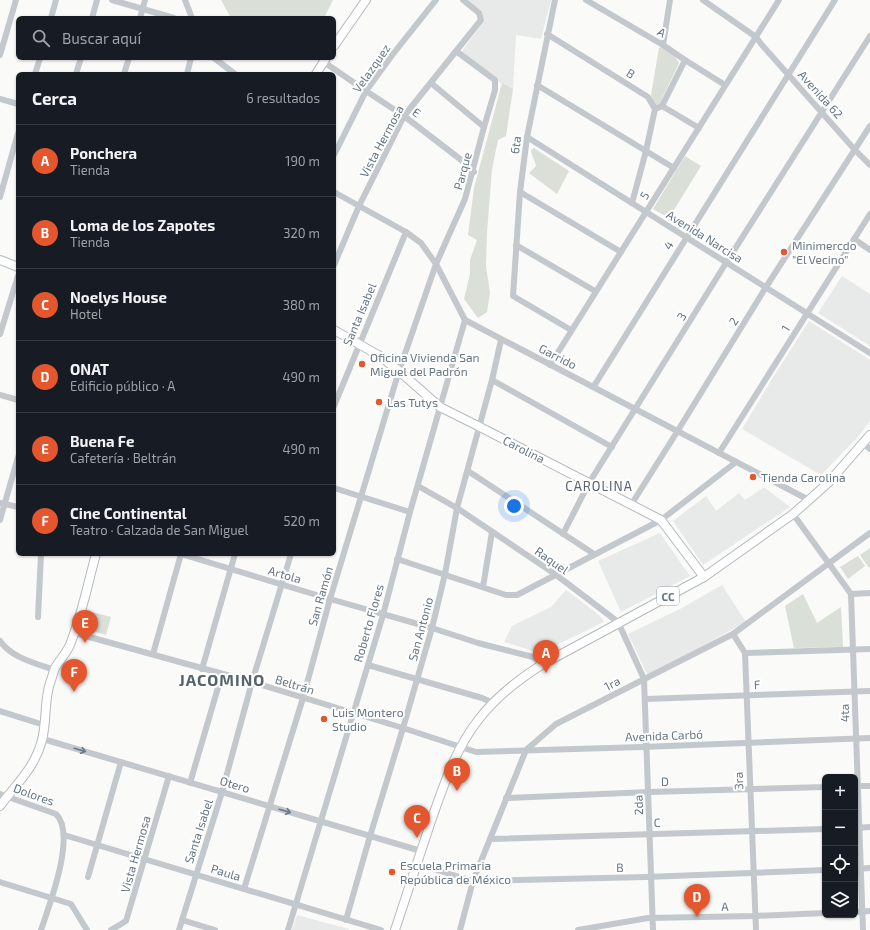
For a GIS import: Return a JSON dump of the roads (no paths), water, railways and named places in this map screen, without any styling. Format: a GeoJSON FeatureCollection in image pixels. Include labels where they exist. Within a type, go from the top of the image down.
{"type":"FeatureCollection","features":[{"type":"Feature","properties":{"kind":"main road"},"geometry":{"type":"LineString","coordinates":[[336,43],[366,0]]}},
{"type":"Feature","properties":{"kind":"main road"},"geometry":{"type":"LineString","coordinates":[[317,72],[325,60]]}},
{"type":"Feature","properties":{"kind":"main road"},"geometry":{"type":"LineString","coordinates":[[0,260],[16,266]]}},
{"type":"Feature","properties":{"kind":"main road","name":"Carolina"},"geometry":{"type":"LineString","coordinates":[[336,331],[380,356],[440,407],[480,426],[661,520],[704,577]]}},
{"type":"Feature","properties":{"kind":"main road","name":"CC"},"geometry":{"type":"LineString","coordinates":[[394,930],[448,773],[461,746],[479,718],[493,703],[523,677],[542,664],[704,577],[793,514],[830,482],[867,446],[870,435]]}},
{"type":"Feature","properties":{"kind":"main road"},"geometry":{"type":"LineString","coordinates":[[0,806],[4,795],[28,772],[36,758],[43,739],[49,685],[54,670],[71,644],[75,633],[95,556]]}},
{"type":"Feature","properties":{"kind":"street"},"geometry":{"type":"LineString","coordinates":[[0,54],[16,0]]}},
{"type":"Feature","properties":{"kind":"street"},"geometry":{"type":"LineString","coordinates":[[52,16],[56,0]]}},
{"type":"Feature","properties":{"kind":"street"},"geometry":{"type":"LineString","coordinates":[[93,16],[97,0]]}},
{"type":"Feature","properties":{"kind":"street"},"geometry":{"type":"LineString","coordinates":[[112,0],[168,16]]}},
{"type":"Feature","properties":{"kind":"street"},"geometry":{"type":"LineString","coordinates":[[140,16],[145,0]]}},
{"type":"Feature","properties":{"kind":"street"},"geometry":{"type":"LineString","coordinates":[[185,0],[191,16]]}},
{"type":"Feature","properties":{"kind":"street","name":"Velazquez"},"geometry":{"type":"LineString","coordinates":[[336,151],[366,92],[393,54],[436,0]]}},
{"type":"Feature","properties":{"kind":"street","name":"Vista Hermosa"},"geometry":{"type":"LineString","coordinates":[[336,260],[359,206],[404,116],[481,20],[479,13],[463,0]]}},
{"type":"Feature","properties":{"kind":"street","name":"6ta"},"geometry":{"type":"LineString","coordinates":[[555,0],[527,137],[520,192],[513,296],[571,330]]}},
{"type":"Feature","properties":{"kind":"street","name":"A"},"geometry":{"type":"LineString","coordinates":[[586,0],[663,45],[684,60],[725,85]]}},
{"type":"Feature","properties":{"kind":"street"},"geometry":{"type":"LineString","coordinates":[[663,45],[670,0]]}},
{"type":"Feature","properties":{"kind":"street"},"geometry":{"type":"LineString","coordinates":[[703,0],[756,37]]}},
{"type":"Feature","properties":{"kind":"street","name":"5"},"geometry":{"type":"LineString","coordinates":[[550,364],[778,0]]}},
{"type":"Feature","properties":{"kind":"street","name":"4"},"geometry":{"type":"LineString","coordinates":[[594,386],[686,236],[835,0]]}},
{"type":"Feature","properties":{"kind":"street","name":"B"},"geometry":{"type":"LineString","coordinates":[[547,34],[648,97],[655,109]]}},
{"type":"Feature","properties":{"kind":"street","name":"3"},"geometry":{"type":"LineString","coordinates":[[563,534],[589,483],[870,36]]}},
{"type":"Feature","properties":{"kind":"street","name":"Avenida 62"},"geometry":{"type":"LineString","coordinates":[[756,37],[822,113],[870,165]]}},
{"type":"Feature","properties":{"kind":"street","name":"Parque"},"geometry":{"type":"LineString","coordinates":[[436,264],[465,199],[474,172],[484,127],[495,90],[495,80],[456,51]]}},
{"type":"Feature","properties":{"kind":"street"},"geometry":{"type":"LineString","coordinates":[[36,72],[39,60]]}},
{"type":"Feature","properties":{"kind":"street"},"geometry":{"type":"LineString","coordinates":[[77,72],[80,60]]}},
{"type":"Feature","properties":{"kind":"street"},"geometry":{"type":"LineString","coordinates":[[125,72],[128,60]]}},
{"type":"Feature","properties":{"kind":"street"},"geometry":{"type":"LineString","coordinates":[[188,72],[190,60]]}},
{"type":"Feature","properties":{"kind":"street"},"geometry":{"type":"LineString","coordinates":[[216,60],[232,72]]}},
{"type":"Feature","properties":{"kind":"street","name":"E"},"geometry":{"type":"LineString","coordinates":[[325,60],[366,92],[404,116],[460,159],[474,172]]}},
{"type":"Feature","properties":{"kind":"street"},"geometry":{"type":"LineString","coordinates":[[632,204],[646,152],[655,109],[662,106],[684,60]]}},
{"type":"Feature","properties":{"kind":"street"},"geometry":{"type":"LineString","coordinates":[[431,83],[484,127]]}},
{"type":"Feature","properties":{"kind":"street"},"geometry":{"type":"LineString","coordinates":[[537,85],[674,168]]}},
{"type":"Feature","properties":{"kind":"street"},"geometry":{"type":"LineString","coordinates":[[0,99],[16,103]]}},
{"type":"Feature","properties":{"kind":"street"},"geometry":{"type":"LineString","coordinates":[[662,106],[699,128]]}},
{"type":"Feature","properties":{"kind":"street","name":"2"},"geometry":{"type":"LineString","coordinates":[[631,505],[766,287],[870,126]]}},
{"type":"Feature","properties":{"kind":"street","name":"Avenida Narcisa"},"geometry":{"type":"LineString","coordinates":[[527,137],[632,204],[686,236],[870,354]]}},
{"type":"Feature","properties":{"kind":"street"},"geometry":{"type":"LineString","coordinates":[[0,197],[16,140]]}},
{"type":"Feature","properties":{"kind":"street"},"geometry":{"type":"LineString","coordinates":[[520,192],[621,252]]}},
{"type":"Feature","properties":{"kind":"street"},"geometry":{"type":"LineString","coordinates":[[336,193],[406,232],[421,243],[436,264],[465,320]]}},
{"type":"Feature","properties":{"kind":"street","name":"1"},"geometry":{"type":"LineString","coordinates":[[719,453],[870,214]]}},
{"type":"Feature","properties":{"kind":"street","name":"Santa Isabel"},"geometry":{"type":"LineString","coordinates":[[336,401],[406,232]]}},
{"type":"Feature","properties":{"kind":"street"},"geometry":{"type":"LineString","coordinates":[[854,240],[870,250]]}},
{"type":"Feature","properties":{"kind":"street"},"geometry":{"type":"LineString","coordinates":[[516,245],[595,291]]}},
{"type":"Feature","properties":{"kind":"street","name":"San Ramón"},"geometry":{"type":"LineString","coordinates":[[244,889],[303,698],[330,600],[399,371],[436,264]]}},
{"type":"Feature","properties":{"kind":"street"},"geometry":{"type":"LineString","coordinates":[[0,334],[16,282]]}},
{"type":"Feature","properties":{"kind":"street","name":"Garrido"},"geometry":{"type":"LineString","coordinates":[[465,320],[501,340],[594,386],[635,410],[809,500]]}},
{"type":"Feature","properties":{"kind":"street","name":"Roberto Flores"},"geometry":{"type":"LineString","coordinates":[[288,930],[383,614],[410,512],[465,320]]}},
{"type":"Feature","properties":{"kind":"street","name":"San Antonio"},"geometry":{"type":"LineString","coordinates":[[346,920],[432,628],[445,574],[457,508],[480,426],[501,340]]}},
{"type":"Feature","properties":{"kind":"street"},"geometry":{"type":"LineString","coordinates":[[492,380],[612,447]]}},
{"type":"Feature","properties":{"kind":"street"},"geometry":{"type":"LineString","coordinates":[[0,395],[16,399]]}},
{"type":"Feature","properties":{"kind":"street"},"geometry":{"type":"LineString","coordinates":[[397,559],[506,595],[517,594],[661,520],[736,462]]}},
{"type":"Feature","properties":{"kind":"street"},"geometry":{"type":"LineString","coordinates":[[0,520],[2,503],[16,463]]}},
{"type":"Feature","properties":{"kind":"street"},"geometry":{"type":"LineString","coordinates":[[468,471],[594,554]]}},
{"type":"Feature","properties":{"kind":"street","name":"Raquel"},"geometry":{"type":"LineString","coordinates":[[418,486],[457,508],[554,574],[618,622],[644,679]]}},
{"type":"Feature","properties":{"kind":"street"},"geometry":{"type":"LineString","coordinates":[[336,489],[410,512]]}},
{"type":"Feature","properties":{"kind":"street"},"geometry":{"type":"LineString","coordinates":[[2,503],[16,506]]}},
{"type":"Feature","properties":{"kind":"street"},"geometry":{"type":"LineString","coordinates":[[793,514],[851,594],[870,593]]}},
{"type":"Feature","properties":{"kind":"street"},"geometry":{"type":"LineString","coordinates":[[483,587],[492,532]]}},
{"type":"Feature","properties":{"kind":"street","name":"1ra"},"geometry":{"type":"LineString","coordinates":[[460,930],[473,881],[526,750],[556,724],[733,634],[870,533]]}},
{"type":"Feature","properties":{"kind":"street"},"geometry":{"type":"LineString","coordinates":[[38,617],[41,556]]}},
{"type":"Feature","properties":{"kind":"street"},"geometry":{"type":"LineString","coordinates":[[153,654],[180,556]]}},
{"type":"Feature","properties":{"kind":"street","name":"Artola"},"geometry":{"type":"LineString","coordinates":[[187,556],[330,600],[432,628],[478,643],[533,657],[542,664]]}},
{"type":"Feature","properties":{"kind":"street"},"geometry":{"type":"LineString","coordinates":[[202,669],[234,556]]}},
{"type":"Feature","properties":{"kind":"street","name":"Santa Isabel"},"geometry":{"type":"LineString","coordinates":[[179,930],[222,792],[252,682],[290,556]]}},
{"type":"Feature","properties":{"kind":"street","name":"4ta"},"geometry":{"type":"LineString","coordinates":[[851,594],[857,774]]}},
{"type":"Feature","properties":{"kind":"street","name":"Beltrán"},"geometry":{"type":"LineString","coordinates":[[75,633],[252,682],[461,746]]}},
{"type":"Feature","properties":{"kind":"street","name":"3ra"},"geometry":{"type":"LineString","coordinates":[[733,634],[745,653],[756,930]]}},
{"type":"Feature","properties":{"kind":"street"},"geometry":{"type":"LineString","coordinates":[[0,641],[12,652],[24,659],[54,670]]}},
{"type":"Feature","properties":{"kind":"street"},"geometry":{"type":"LineString","coordinates":[[745,653],[870,649]]}},
{"type":"Feature","properties":{"kind":"street"},"geometry":{"type":"LineString","coordinates":[[368,665],[482,698],[493,703]]}},
{"type":"Feature","properties":{"kind":"street"},"geometry":{"type":"LineString","coordinates":[[190,783],[222,674]]}},
{"type":"Feature","properties":{"kind":"street","name":"2da"},"geometry":{"type":"LineString","coordinates":[[644,679],[646,699],[653,930]]}},
{"type":"Feature","properties":{"kind":"street","name":"F"},"geometry":{"type":"LineString","coordinates":[[646,699],[870,691]]}},
{"type":"Feature","properties":{"kind":"street"},"geometry":{"type":"LineString","coordinates":[[0,711],[44,724]]}},
{"type":"Feature","properties":{"kind":"street","name":"Avenida Carbó"},"geometry":{"type":"LineString","coordinates":[[461,746],[476,752],[870,738]]}},
{"type":"Feature","properties":{"kind":"street","name":"Otero"},"geometry":{"type":"LineString","coordinates":[[43,739],[421,851]]}},
{"type":"Feature","properties":{"kind":"street"},"geometry":{"type":"LineString","coordinates":[[88,877],[121,762]]}},
{"type":"Feature","properties":{"kind":"street","name":"Vista Hermosa"},"geometry":{"type":"LineString","coordinates":[[111,930],[126,921],[169,776]]}},
{"type":"Feature","properties":{"kind":"street"},"geometry":{"type":"LineString","coordinates":[[858,786],[870,786]]}},
{"type":"Feature","properties":{"kind":"street","name":"D"},"geometry":{"type":"LineString","coordinates":[[506,798],[822,787]]}},
{"type":"Feature","properties":{"kind":"street","name":"Dolores"},"geometry":{"type":"LineString","coordinates":[[4,795],[49,811],[60,817],[64,835]]}},
{"type":"Feature","properties":{"kind":"street"},"geometry":{"type":"LineString","coordinates":[[858,827],[870,827]]}},
{"type":"Feature","properties":{"kind":"street","name":"C"},"geometry":{"type":"LineString","coordinates":[[490,839],[650,833],[752,832],[822,829]]}},
{"type":"Feature","properties":{"kind":"street"},"geometry":{"type":"LineString","coordinates":[[41,930],[62,863],[64,835]]}},
{"type":"Feature","properties":{"kind":"street","name":"Paula"},"geometry":{"type":"LineString","coordinates":[[64,835],[381,930]]}},
{"type":"Feature","properties":{"kind":"street","name":"B"},"geometry":{"type":"LineString","coordinates":[[417,864],[473,881],[652,877],[822,870]]}},
{"type":"Feature","properties":{"kind":"street"},"geometry":{"type":"LineString","coordinates":[[858,869],[870,868]]}},
{"type":"Feature","properties":{"kind":"street","name":"4ta"},"geometry":{"type":"LineString","coordinates":[[858,869],[863,911],[863,930]]}},
{"type":"Feature","properties":{"kind":"street"},"geometry":{"type":"LineString","coordinates":[[0,882],[71,904],[87,930]]}},
{"type":"Feature","properties":{"kind":"street"},"geometry":{"type":"LineString","coordinates":[[858,912],[870,911]]}},
{"type":"Feature","properties":{"kind":"street","name":"A"},"geometry":{"type":"LineString","coordinates":[[578,930],[653,918],[822,913]]}},
{"type":"Feature","properties":{"kind":"street"},"geometry":{"type":"LineString","coordinates":[[182,920],[215,930]]}},
{"type":"Feature","properties":{"kind":"place","name":"Minimercdo \"El Vecino\""},"geometry":{"type":"Point","coordinates":[784,252]}},
{"type":"Feature","properties":{"kind":"place","name":"Oficina Vivienda San Miguel del Padrón"},"geometry":{"type":"Point","coordinates":[362,364]}},
{"type":"Feature","properties":{"kind":"place","name":"Las Tutys"},"geometry":{"type":"Point","coordinates":[379,402]}},
{"type":"Feature","properties":{"kind":"place","name":"Tienda Carolina"},"geometry":{"type":"Point","coordinates":[753,477]}},
{"type":"Feature","properties":{"kind":"place","name":"Buena Fe"},"geometry":{"type":"Point","coordinates":[85,643]}},
{"type":"Feature","properties":{"kind":"place","name":"Ponchera"},"geometry":{"type":"Point","coordinates":[546,673]}},
{"type":"Feature","properties":{"kind":"place","name":"Cine Continental"},"geometry":{"type":"Point","coordinates":[74,692]}},
{"type":"Feature","properties":{"kind":"place","name":"Luis Montero Studio"},"geometry":{"type":"Point","coordinates":[324,719]}},
{"type":"Feature","properties":{"kind":"place","name":"Loma de los Zapotes"},"geometry":{"type":"Point","coordinates":[457,791]}},
{"type":"Feature","properties":{"kind":"place","name":"Noelys House"},"geometry":{"type":"Point","coordinates":[417,838]}},
{"type":"Feature","properties":{"kind":"place","name":"Escuela Primaria República de México"},"geometry":{"type":"Point","coordinates":[392,872]}},
{"type":"Feature","properties":{"kind":"place","name":"ONAT"},"geometry":{"type":"Point","coordinates":[697,917]}},
{"type":"Feature","properties":{"kind":"district","name":"CAROLINA"},"geometry":{"type":"Point","coordinates":[599,486]}},
{"type":"Feature","properties":{"kind":"district","name":"JACOMINO"},"geometry":{"type":"Point","coordinates":[222,679]}}]}
